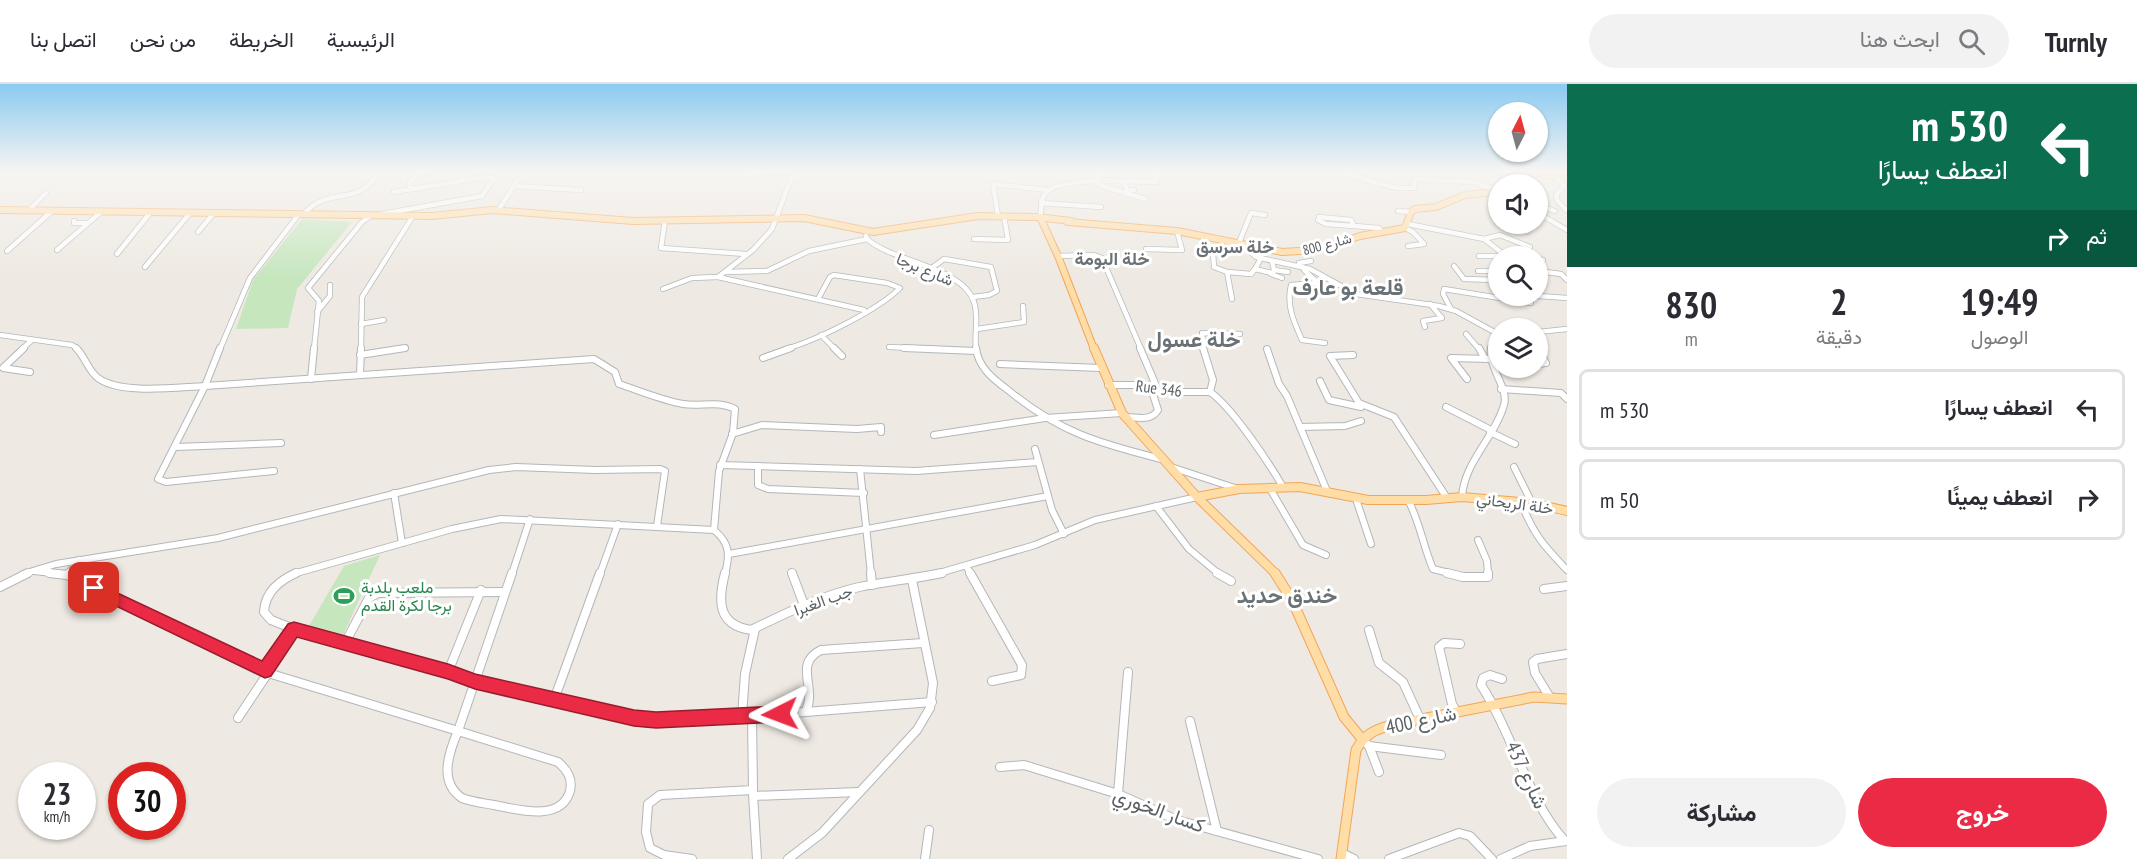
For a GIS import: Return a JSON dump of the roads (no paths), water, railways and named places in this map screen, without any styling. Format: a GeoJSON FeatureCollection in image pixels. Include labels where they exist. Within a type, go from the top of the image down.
{"type":"FeatureCollection","features":[{"type":"Feature","properties":{"kind":"main road"},"geometry":{"type":"LineString","coordinates":[[1407,225],[1411,212],[1435,207]]}},
{"type":"Feature","properties":{"kind":"main road","name":"شارع 800"},"geometry":{"type":"LineString","coordinates":[[0,210],[368,216],[450,216],[498,211],[615,220],[665,221],[778,217],[804,218],[867,231],[900,229],[947,219],[1001,216],[1177,231],[1241,246],[1282,252],[1308,251],[1354,237],[1407,225]]}},
{"type":"Feature","properties":{"kind":"main road"},"geometry":{"type":"LineString","coordinates":[[1043,218],[1101,368],[1124,415],[1161,459],[1286,586],[1344,717],[1366,743],[1356,750],[1342,856]]}},
{"type":"Feature","properties":{"kind":"main road","name":"خلة الريحاني"},"geometry":{"type":"LineString","coordinates":[[1197,497],[1239,489],[1282,487],[1327,491],[1356,499],[1408,500],[1460,497],[1532,503],[1567,511]]}},
{"type":"Feature","properties":{"kind":"main road","name":"شارع 400"},"geometry":{"type":"LineString","coordinates":[[1366,743],[1379,728],[1420,719],[1549,696],[1567,699]]}},
{"type":"Feature","properties":{"kind":"street"},"geometry":{"type":"LineString","coordinates":[[28,211],[32,207]]}},
{"type":"Feature","properties":{"kind":"street"},"geometry":{"type":"LineString","coordinates":[[274,471],[160,481],[158,477],[176,447],[205,386],[250,278],[302,214],[312,207]]}},
{"type":"Feature","properties":{"kind":"street"},"geometry":{"type":"LineString","coordinates":[[311,379],[319,299],[308,288],[368,216],[420,207]]}},
{"type":"Feature","properties":{"kind":"street"},"geometry":{"type":"LineString","coordinates":[[498,211],[500,207]]}},
{"type":"Feature","properties":{"kind":"street"},"geometry":{"type":"LineString","coordinates":[[718,277],[747,254],[771,229],[781,207]]}},
{"type":"Feature","properties":{"kind":"street"},"geometry":{"type":"LineString","coordinates":[[974,239],[1008,240],[999,207]]}},
{"type":"Feature","properties":{"kind":"street"},"geometry":{"type":"LineString","coordinates":[[1042,207],[1043,218]]}},
{"type":"Feature","properties":{"kind":"street"},"geometry":{"type":"LineString","coordinates":[[360,375],[362,297],[411,216],[410,209]]}},
{"type":"Feature","properties":{"kind":"street"},"geometry":{"type":"LineString","coordinates":[[1548,209],[1555,211]]}},
{"type":"Feature","properties":{"kind":"street"},"geometry":{"type":"LineString","coordinates":[[7,251],[52,211]]}},
{"type":"Feature","properties":{"kind":"street"},"geometry":{"type":"LineString","coordinates":[[1398,211],[1411,212]]}},
{"type":"Feature","properties":{"kind":"street"},"geometry":{"type":"LineString","coordinates":[[57,250],[101,212]]}},
{"type":"Feature","properties":{"kind":"street"},"geometry":{"type":"LineString","coordinates":[[117,254],[150,213]]}},
{"type":"Feature","properties":{"kind":"street"},"geometry":{"type":"LineString","coordinates":[[145,267],[190,213]]}},
{"type":"Feature","properties":{"kind":"street"},"geometry":{"type":"LineString","coordinates":[[198,232],[214,213]]}},
{"type":"Feature","properties":{"kind":"street"},"geometry":{"type":"LineString","coordinates":[[1265,214],[1251,213],[1241,246],[1249,253],[1314,271],[1348,292],[1358,295],[1385,301],[1429,303],[1451,309],[1488,329]]}},
{"type":"Feature","properties":{"kind":"street"},"geometry":{"type":"LineString","coordinates":[[1319,219],[1326,224],[1379,228],[1383,232]]}},
{"type":"Feature","properties":{"kind":"street"},"geometry":{"type":"LineString","coordinates":[[1548,219],[1567,230]]}},
{"type":"Feature","properties":{"kind":"street"},"geometry":{"type":"LineString","coordinates":[[74,221],[74,223],[88,223]]}},
{"type":"Feature","properties":{"kind":"street"},"geometry":{"type":"LineString","coordinates":[[665,221],[661,248],[747,254]]}},
{"type":"Feature","properties":{"kind":"street"},"geometry":{"type":"LineString","coordinates":[[1407,225],[1416,229]]}},
{"type":"Feature","properties":{"kind":"street"},"geometry":{"type":"LineString","coordinates":[[1407,225],[1484,239],[1500,235],[1528,246]]}},
{"type":"Feature","properties":{"kind":"street"},"geometry":{"type":"LineString","coordinates":[[1407,225],[1424,244],[1408,246]]}},
{"type":"Feature","properties":{"kind":"street"},"geometry":{"type":"LineString","coordinates":[[724,272],[767,271],[808,251],[867,239],[867,231]]}},
{"type":"Feature","properties":{"kind":"street"},"geometry":{"type":"LineString","coordinates":[[1146,249],[1182,250],[1177,231]]}},
{"type":"Feature","properties":{"kind":"street","name":"شارع برجا"},"geometry":{"type":"LineString","coordinates":[[867,239],[876,247],[957,282],[973,297],[977,329],[976,351]]}},
{"type":"Feature","properties":{"kind":"street"},"geometry":{"type":"LineString","coordinates":[[1484,239],[1493,246]]}},
{"type":"Feature","properties":{"kind":"street"},"geometry":{"type":"LineString","coordinates":[[57,243],[64,244]]}},
{"type":"Feature","properties":{"kind":"street"},"geometry":{"type":"LineString","coordinates":[[1213,253],[1214,267],[1247,275],[1251,274],[1261,258]]}},
{"type":"Feature","properties":{"kind":"street"},"geometry":{"type":"LineString","coordinates":[[934,435],[1045,418],[1124,415],[1150,418],[1156,414],[1158,410],[1154,387],[1102,258],[1095,255],[1058,256]]}},
{"type":"Feature","properties":{"kind":"street"},"geometry":{"type":"LineString","coordinates":[[1479,256],[1488,256]]}},
{"type":"Feature","properties":{"kind":"street"},"geometry":{"type":"LineString","coordinates":[[929,270],[944,259],[991,267],[997,291],[989,295],[973,297]]}},
{"type":"Feature","properties":{"kind":"street"},"geometry":{"type":"LineString","coordinates":[[1272,261],[1273,272]]}},
{"type":"Feature","properties":{"kind":"street"},"geometry":{"type":"LineString","coordinates":[[1295,266],[1296,263],[1311,261]]}},
{"type":"Feature","properties":{"kind":"street"},"geometry":{"type":"LineString","coordinates":[[1295,266],[1318,283],[1291,285],[1288,296],[1296,328],[1303,341],[1325,343]]}},
{"type":"Feature","properties":{"kind":"street"},"geometry":{"type":"LineString","coordinates":[[1454,266],[1461,277],[1468,280],[1488,280]]}},
{"type":"Feature","properties":{"kind":"street"},"geometry":{"type":"LineString","coordinates":[[1255,269],[1288,272]]}},
{"type":"Feature","properties":{"kind":"street"},"geometry":{"type":"LineString","coordinates":[[1478,271],[1488,272]]}},
{"type":"Feature","properties":{"kind":"street"},"geometry":{"type":"LineString","coordinates":[[1227,272],[1232,299]]}},
{"type":"Feature","properties":{"kind":"street"},"geometry":{"type":"LineString","coordinates":[[1273,272],[1282,278]]}},
{"type":"Feature","properties":{"kind":"street"},"geometry":{"type":"LineString","coordinates":[[1548,272],[1561,274],[1567,280]]}},
{"type":"Feature","properties":{"kind":"street"},"geometry":{"type":"LineString","coordinates":[[763,358],[821,335],[864,310],[886,301],[899,292],[900,288],[887,283],[834,275],[827,282],[818,299]]}},
{"type":"Feature","properties":{"kind":"street"},"geometry":{"type":"LineString","coordinates":[[663,289],[692,278],[718,277],[864,310]]}},
{"type":"Feature","properties":{"kind":"street"},"geometry":{"type":"LineString","coordinates":[[1468,280],[1472,295]]}},
{"type":"Feature","properties":{"kind":"street"},"geometry":{"type":"LineString","coordinates":[[317,313],[330,296],[330,285]]}},
{"type":"Feature","properties":{"kind":"street"},"geometry":{"type":"LineString","coordinates":[[1451,309],[1442,291],[1453,290],[1488,297]]}},
{"type":"Feature","properties":{"kind":"street"},"geometry":{"type":"LineString","coordinates":[[1548,297],[1567,298]]}},
{"type":"Feature","properties":{"kind":"street"},"geometry":{"type":"LineString","coordinates":[[1425,327],[1423,321],[1442,318],[1429,303]]}},
{"type":"Feature","properties":{"kind":"street"},"geometry":{"type":"LineString","coordinates":[[977,329],[1024,322],[1023,306]]}},
{"type":"Feature","properties":{"kind":"street"},"geometry":{"type":"LineString","coordinates":[[361,324],[384,320]]}},
{"type":"Feature","properties":{"kind":"street"},"geometry":{"type":"LineString","coordinates":[[1548,331],[1567,329]]}},
{"type":"Feature","properties":{"kind":"street"},"geometry":{"type":"LineString","coordinates":[[1240,334],[1202,333],[1203,350],[1214,382],[1210,392],[1225,403],[1233,417],[1258,446],[1282,487]]}},
{"type":"Feature","properties":{"kind":"street"},"geometry":{"type":"LineString","coordinates":[[1466,334],[1488,359]]}},
{"type":"Feature","properties":{"kind":"street"},"geometry":{"type":"LineString","coordinates":[[0,335],[74,346],[91,370],[101,379],[111,384],[142,386],[205,386],[593,358],[615,372],[619,384],[641,389],[658,399],[689,405],[732,406],[736,415],[732,434],[720,465],[714,530]]}},
{"type":"Feature","properties":{"kind":"street"},"geometry":{"type":"LineString","coordinates":[[821,335],[842,356]]}},
{"type":"Feature","properties":{"kind":"street"},"geometry":{"type":"LineString","coordinates":[[30,372],[12,372],[3,368],[32,339]]}},
{"type":"Feature","properties":{"kind":"street"},"geometry":{"type":"LineString","coordinates":[[889,347],[976,351],[987,372],[1045,418],[1082,435],[1161,459]]}},
{"type":"Feature","properties":{"kind":"street"},"geometry":{"type":"LineString","coordinates":[[360,355],[405,348]]}},
{"type":"Feature","properties":{"kind":"street"},"geometry":{"type":"LineString","coordinates":[[1267,349],[1279,384],[1287,396],[1327,491]]}},
{"type":"Feature","properties":{"kind":"street"},"geometry":{"type":"LineString","coordinates":[[1353,355],[1330,356],[1355,398],[1365,407]]}},
{"type":"Feature","properties":{"kind":"street"},"geometry":{"type":"LineString","coordinates":[[1467,379],[1451,358],[1488,359]]}},
{"type":"Feature","properties":{"kind":"street"},"geometry":{"type":"LineString","coordinates":[[1000,364],[1101,368]]}},
{"type":"Feature","properties":{"kind":"street"},"geometry":{"type":"LineString","coordinates":[[1460,497],[1463,482],[1505,404],[1496,378]]}},
{"type":"Feature","properties":{"kind":"street"},"geometry":{"type":"LineString","coordinates":[[1320,381],[1329,400],[1365,407],[1394,417],[1447,498]]}},
{"type":"Feature","properties":{"kind":"street","name":"Rue 346"},"geometry":{"type":"LineString","coordinates":[[1108,385],[1154,387],[1165,392],[1210,392]]}},
{"type":"Feature","properties":{"kind":"street"},"geometry":{"type":"LineString","coordinates":[[1501,389],[1561,393],[1567,399]]}},
{"type":"Feature","properties":{"kind":"street"},"geometry":{"type":"LineString","coordinates":[[1457,412],[1460,406]]}},
{"type":"Feature","properties":{"kind":"street"},"geometry":{"type":"LineString","coordinates":[[1446,407],[1515,444]]}},
{"type":"Feature","properties":{"kind":"street"},"geometry":{"type":"LineString","coordinates":[[1300,427],[1345,426],[1361,421]]}},
{"type":"Feature","properties":{"kind":"street"},"geometry":{"type":"LineString","coordinates":[[732,434],[762,425],[857,429],[881,427],[881,432]]}},
{"type":"Feature","properties":{"kind":"street"},"geometry":{"type":"LineString","coordinates":[[176,447],[281,444]]}},
{"type":"Feature","properties":{"kind":"street"},"geometry":{"type":"LineString","coordinates":[[1035,449],[1048,496],[1058,525],[1064,534]]}},
{"type":"Feature","properties":{"kind":"street"},"geometry":{"type":"LineString","coordinates":[[720,465],[916,471],[1038,462]]}},
{"type":"Feature","properties":{"kind":"street"},"geometry":{"type":"LineString","coordinates":[[758,466],[758,485],[768,489],[864,494]]}},
{"type":"Feature","properties":{"kind":"street"},"geometry":{"type":"LineString","coordinates":[[1169,466],[1239,489]]}},
{"type":"Feature","properties":{"kind":"street"},"geometry":{"type":"LineString","coordinates":[[1514,467],[1532,503]]}},
{"type":"Feature","properties":{"kind":"street"},"geometry":{"type":"LineString","coordinates":[[0,587],[34,571],[79,560],[218,538],[502,468],[660,469],[666,474],[657,526]]}},
{"type":"Feature","properties":{"kind":"street"},"geometry":{"type":"LineString","coordinates":[[860,469],[872,585]]}},
{"type":"Feature","properties":{"kind":"street"},"geometry":{"type":"LineString","coordinates":[[1269,487],[1303,546],[1326,555]]}},
{"type":"Feature","properties":{"kind":"street"},"geometry":{"type":"LineString","coordinates":[[394,493],[402,543]]}},
{"type":"Feature","properties":{"kind":"street"},"geometry":{"type":"LineString","coordinates":[[729,554],[1048,496]]}},
{"type":"Feature","properties":{"kind":"street","name":"جب الغبرا"},"geometry":{"type":"LineString","coordinates":[[755,629],[804,605],[872,585],[912,580],[966,566],[1035,545],[1095,520],[1197,497]]}},
{"type":"Feature","properties":{"kind":"street"},"geometry":{"type":"LineString","coordinates":[[1356,499],[1371,544]]}},
{"type":"Feature","properties":{"kind":"street"},"geometry":{"type":"LineString","coordinates":[[1408,500],[1416,517],[1430,565],[1437,572],[1471,578],[1488,577],[1487,561],[1478,540]]}},
{"type":"Feature","properties":{"kind":"street"},"geometry":{"type":"LineString","coordinates":[[1521,502],[1530,526],[1538,539],[1567,570]]}},
{"type":"Feature","properties":{"kind":"street"},"geometry":{"type":"LineString","coordinates":[[1156,506],[1201,562],[1210,570],[1231,581]]}},
{"type":"Feature","properties":{"kind":"street"},"geometry":{"type":"LineString","coordinates":[[757,859],[754,793],[747,716],[745,674],[755,629],[746,630],[732,624],[719,604],[729,554],[726,541],[714,530],[516,518],[484,521],[296,573],[280,582],[267,598],[264,612],[271,620],[294,629],[448,672],[475,682],[648,720],[747,716],[932,702]]}},
{"type":"Feature","properties":{"kind":"street"},"geometry":{"type":"LineString","coordinates":[[34,571],[67,575],[266,672],[458,731],[563,765],[571,782],[567,797],[555,809],[528,811],[467,800],[459,796],[449,784],[448,765],[458,731],[530,519]]}},
{"type":"Feature","properties":{"kind":"street"},"geometry":{"type":"LineString","coordinates":[[554,699],[618,524]]}},
{"type":"Feature","properties":{"kind":"street"},"geometry":{"type":"LineString","coordinates":[[67,575],[79,560]]}},
{"type":"Feature","properties":{"kind":"street"},"geometry":{"type":"LineString","coordinates":[[966,566],[1022,665],[1021,675],[992,681]]}},
{"type":"Feature","properties":{"kind":"street"},"geometry":{"type":"LineString","coordinates":[[792,573],[804,605]]}},
{"type":"Feature","properties":{"kind":"street"},"geometry":{"type":"LineString","coordinates":[[788,859],[822,833],[917,730],[932,702],[933,683],[923,643],[912,580]]}},
{"type":"Feature","properties":{"kind":"street"},"geometry":{"type":"LineString","coordinates":[[1544,590],[1567,586]]}},
{"type":"Feature","properties":{"kind":"street"},"geometry":{"type":"LineString","coordinates":[[448,672],[481,591]]}},
{"type":"Feature","properties":{"kind":"street"},"geometry":{"type":"LineString","coordinates":[[345,643],[369,598],[376,594],[505,592]]}},
{"type":"Feature","properties":{"kind":"street"},"geometry":{"type":"LineString","coordinates":[[238,718],[294,629]]}},
{"type":"Feature","properties":{"kind":"street"},"geometry":{"type":"LineString","coordinates":[[1369,630],[1379,663],[1403,682],[1420,719]]}},
{"type":"Feature","properties":{"kind":"street"},"geometry":{"type":"LineString","coordinates":[[806,711],[812,699],[806,669],[810,655],[821,650],[923,643]]}},
{"type":"Feature","properties":{"kind":"street"},"geometry":{"type":"LineString","coordinates":[[1457,713],[1452,704],[1439,647],[1444,643],[1460,644]]}},
{"type":"Feature","properties":{"kind":"street"},"geometry":{"type":"LineString","coordinates":[[1549,696],[1535,673],[1533,662],[1537,659],[1567,654]]}},
{"type":"Feature","properties":{"kind":"street"},"geometry":{"type":"LineString","coordinates":[[1118,794],[1128,672]]}},
{"type":"Feature","properties":{"kind":"street","name":"شارع 437"},"geometry":{"type":"LineString","coordinates":[[1502,679],[1490,675],[1483,678],[1481,685],[1494,705],[1553,828],[1566,841]]}},
{"type":"Feature","properties":{"kind":"street"},"geometry":{"type":"LineString","coordinates":[[1190,721],[1217,831]]}},
{"type":"Feature","properties":{"kind":"street"},"geometry":{"type":"LineString","coordinates":[[1366,743],[1441,755]]}},
{"type":"Feature","properties":{"kind":"street"},"geometry":{"type":"LineString","coordinates":[[1366,743],[1379,772]]}},
{"type":"Feature","properties":{"kind":"street","name":"كسار الخوري"},"geometry":{"type":"LineString","coordinates":[[1000,767],[1024,765],[1118,794],[1177,820],[1318,859]]}},
{"type":"Feature","properties":{"kind":"street"},"geometry":{"type":"LineString","coordinates":[[692,859],[664,855],[650,848],[646,824],[650,800],[660,795],[859,792]]}},
{"type":"Feature","properties":{"kind":"street"},"geometry":{"type":"LineString","coordinates":[[924,859],[929,830]]}},
{"type":"Feature","properties":{"kind":"street"},"geometry":{"type":"LineString","coordinates":[[1389,859],[1459,833],[1470,836],[1492,859]]}},
{"type":"Feature","properties":{"kind":"street"},"geometry":{"type":"LineString","coordinates":[[1501,859],[1530,846],[1566,841]]}},
{"type":"Feature","properties":{"kind":"street"},"geometry":{"type":"LineString","coordinates":[[1342,856],[1354,859]]}},
{"type":"Feature","properties":{"kind":"place","name":"ملعب بلدبة برجا لكرة القدم"},"geometry":{"type":"Point","coordinates":[344,596]}},
{"type":"Feature","properties":{"kind":"district","name":"خلة سرسق"},"geometry":{"type":"Point","coordinates":[1235,247]}},
{"type":"Feature","properties":{"kind":"district","name":"خلة البومة"},"geometry":{"type":"Point","coordinates":[1112,259]}},
{"type":"Feature","properties":{"kind":"district","name":"قلعة بو عارف"},"geometry":{"type":"Point","coordinates":[1348,287]}},
{"type":"Feature","properties":{"kind":"district","name":"خلة عسول"},"geometry":{"type":"Point","coordinates":[1194,339]}},
{"type":"Feature","properties":{"kind":"district","name":"خندق حديد"},"geometry":{"type":"Point","coordinates":[1287,595]}}]}
